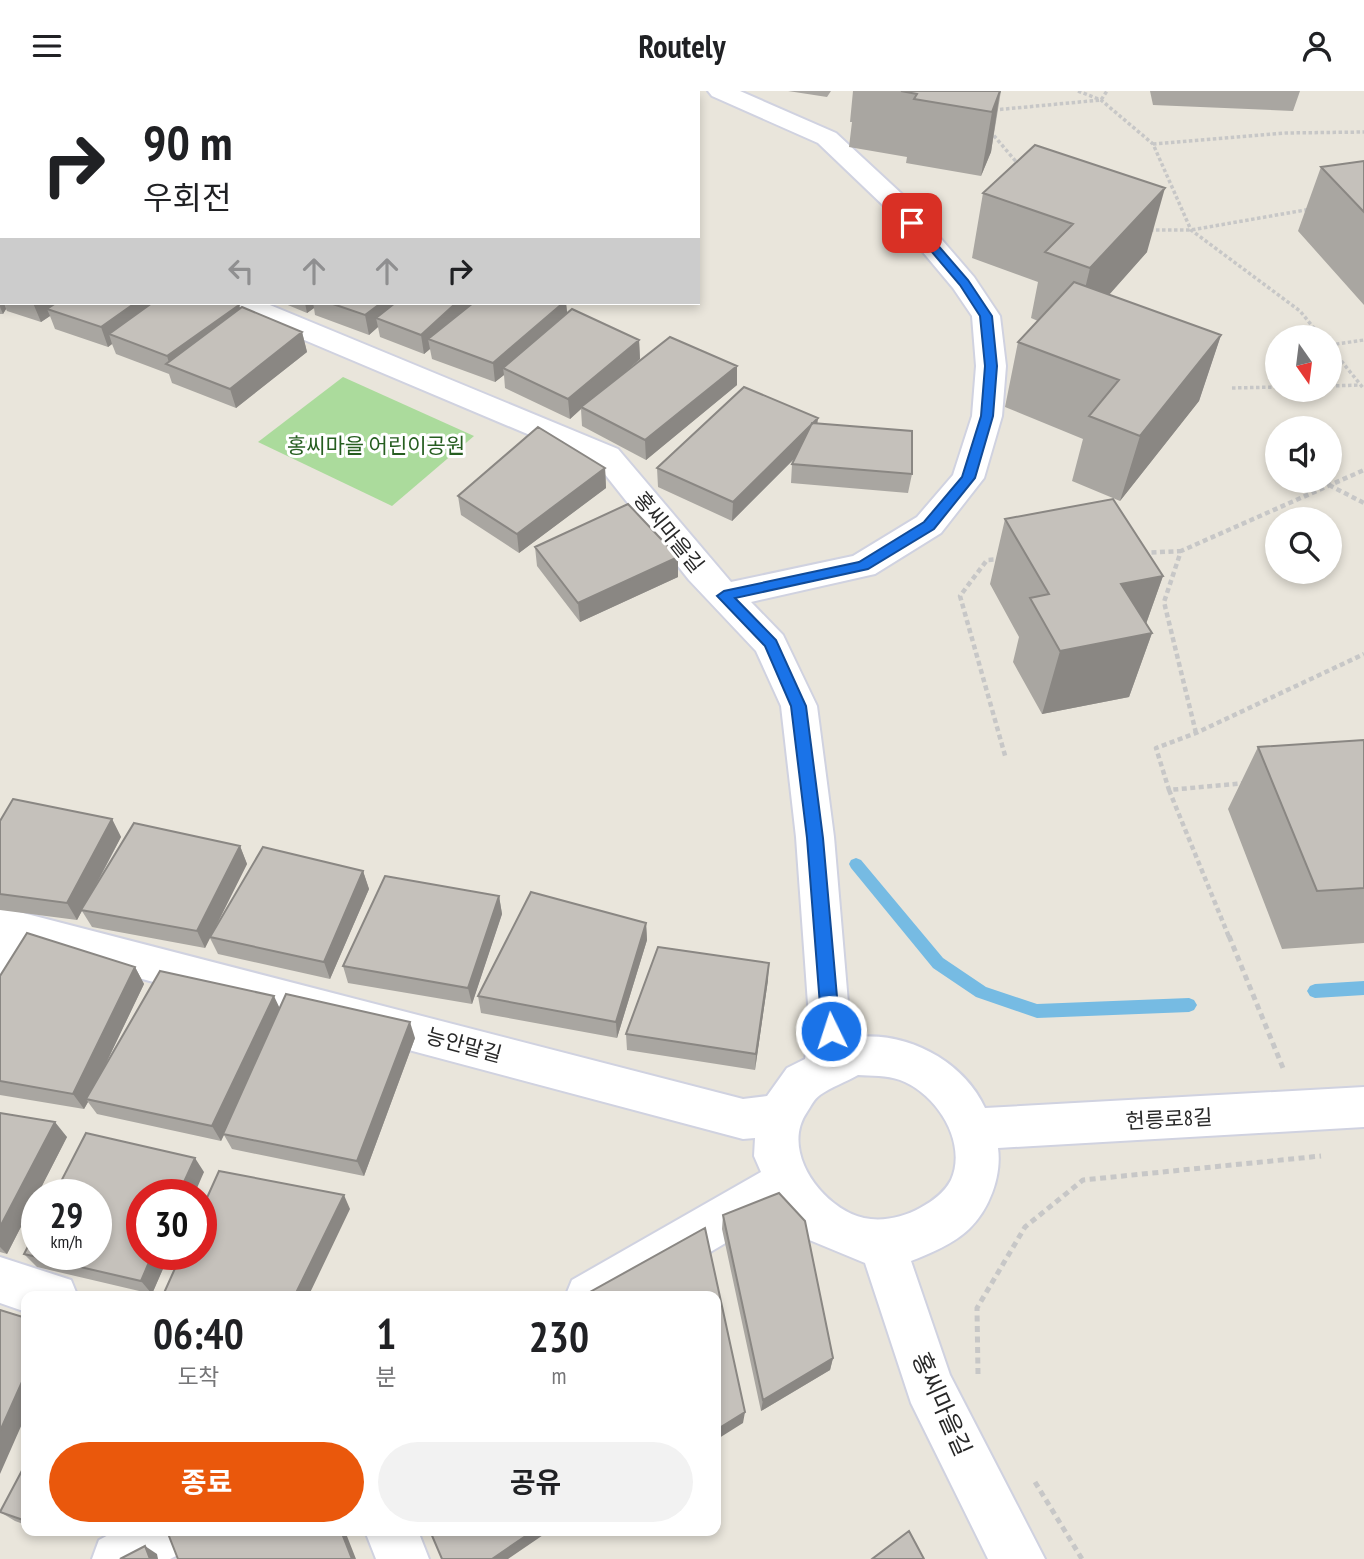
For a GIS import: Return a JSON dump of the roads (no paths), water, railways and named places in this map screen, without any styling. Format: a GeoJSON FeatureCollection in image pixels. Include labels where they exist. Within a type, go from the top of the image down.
{"type":"FeatureCollection","features":[{"type":"Feature","properties":{"kind":"street"},"geometry":{"type":"LineString","coordinates":[[720,91],[827,138],[895,202],[964,283],[986,316],[991,366],[987,416],[968,478],[929,525],[863,566],[724,596]]}},
{"type":"Feature","properties":{"kind":"street","name":"홍씨마을길"},"geometry":{"type":"LineString","coordinates":[[246,305],[607,456],[701,572],[771,644],[799,706],[815,838],[828,991],[831,1031],[826,1064]]}},
{"type":"Feature","properties":{"kind":"street","name":"능안말길"},"geometry":{"type":"LineString","coordinates":[[0,975],[14,927],[743,1119],[779,1115]]}},
{"type":"Feature","properties":{"kind":"street"},"geometry":{"type":"LineString","coordinates":[[864,1056],[884,1057],[913,1064],[940,1081],[960,1102],[974,1129],[977,1157],[973,1183],[960,1208],[939,1227],[912,1239],[881,1242],[847,1236],[816,1220],[785,1183],[777,1159],[775,1135],[779,1115],[790,1094],[805,1077],[826,1064],[864,1056]]}},
{"type":"Feature","properties":{"kind":"street","name":"헌릉로8길"},"geometry":{"type":"LineString","coordinates":[[974,1129],[1364,1107]]}},
{"type":"Feature","properties":{"kind":"street"},"geometry":{"type":"LineString","coordinates":[[599,1291],[785,1183]]}},
{"type":"Feature","properties":{"kind":"street","name":"홍씨마을길"},"geometry":{"type":"LineString","coordinates":[[881,1242],[929,1385],[1004,1536],[1019,1559]]}},
{"type":"Feature","properties":{"kind":"street"},"geometry":{"type":"LineString","coordinates":[[0,1280],[35,1291]]}},
{"type":"Feature","properties":{"kind":"street"},"geometry":{"type":"LineString","coordinates":[[118,1559],[160,1536]]}},
{"type":"Feature","properties":{"kind":"street"},"geometry":{"type":"LineString","coordinates":[[393,1536],[403,1559]]}},
{"type":"Feature","properties":{"kind":"waterway"},"geometry":{"type":"LineString","coordinates":[[856,864],[938,963],[981,992],[1037,1011],[1189,1005]]}},
{"type":"Feature","properties":{"kind":"waterway"},"geometry":{"type":"LineString","coordinates":[[1315,991],[1364,988]]}},
{"type":"Feature","properties":{"kind":"park label","name":"홍씨마을 어린이공원"},"geometry":{"type":"Point","coordinates":[376,445]}}]}
